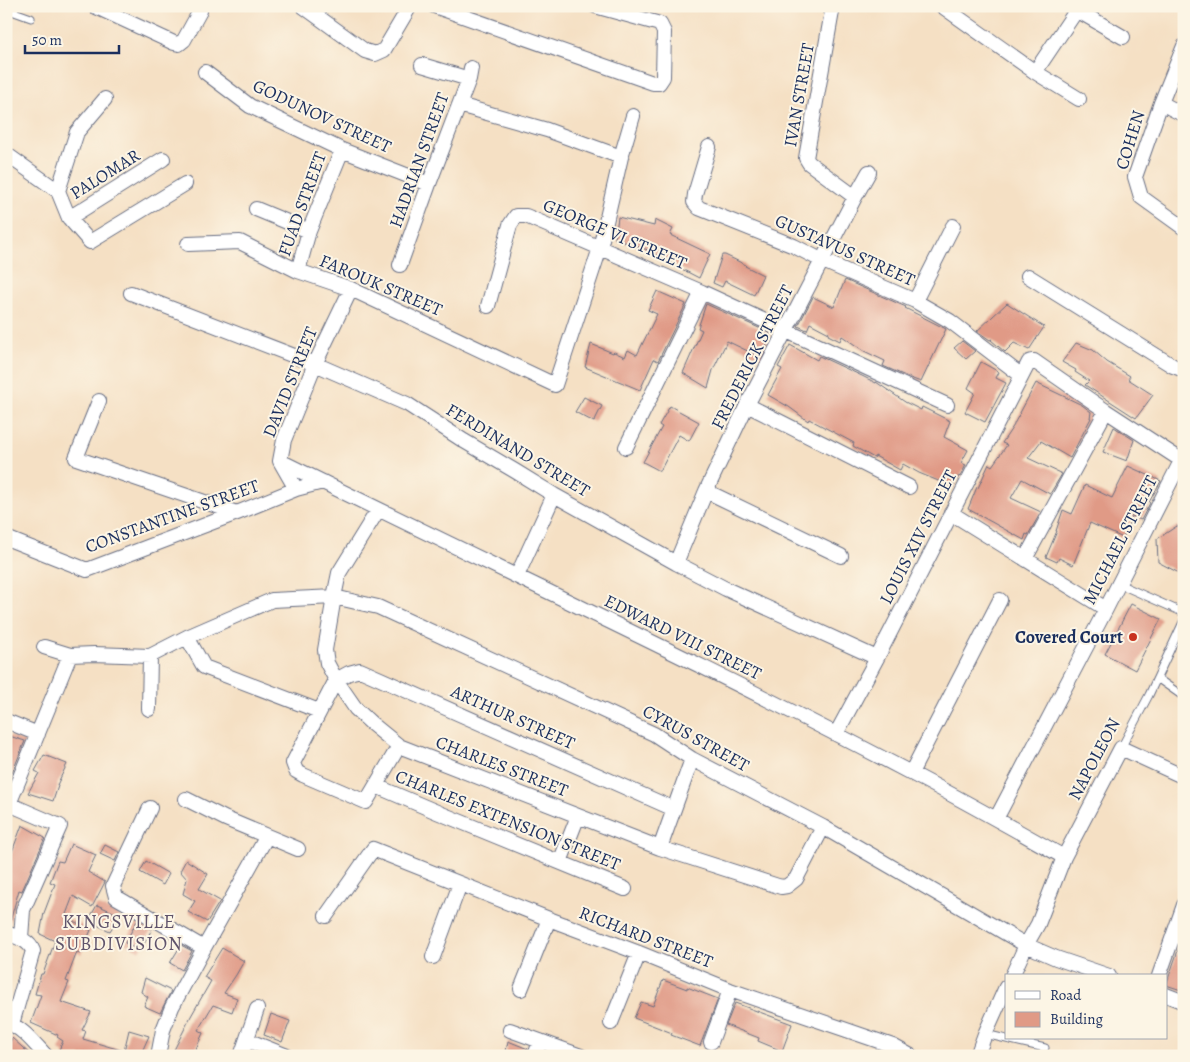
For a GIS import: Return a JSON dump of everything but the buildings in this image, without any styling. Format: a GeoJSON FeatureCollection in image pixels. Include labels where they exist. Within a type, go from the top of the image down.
{"type":"FeatureCollection","features":[{"type":"Feature","properties":{"kind":"street"},"geometry":{"type":"LineString","coordinates":[[94,6],[174,43],[180,44],[200,11],[200,6]]}},
{"type":"Feature","properties":{"kind":"street"},"geometry":{"type":"LineString","coordinates":[[303,6],[365,51],[375,54],[384,50],[410,6]]}},
{"type":"Feature","properties":{"kind":"street"},"geometry":{"type":"LineString","coordinates":[[435,7],[654,83],[659,83],[663,77],[664,32],[660,24],[595,6]]}},
{"type":"Feature","properties":{"kind":"street","name":"IVAN STREET"},"geometry":{"type":"LineString","coordinates":[[833,6],[806,158],[809,163],[855,197]]}},
{"type":"Feature","properties":{"kind":"street"},"geometry":{"type":"LineString","coordinates":[[942,6],[1035,72],[1080,99]]}},
{"type":"Feature","properties":{"kind":"street"},"geometry":{"type":"LineString","coordinates":[[1035,72],[1073,8],[1123,37]]}},
{"type":"Feature","properties":{"kind":"street","name":"COHEN"},"geometry":{"type":"LineString","coordinates":[[1184,46],[1161,103],[1135,177],[1141,197],[1184,228]]}},
{"type":"Feature","properties":{"kind":"street","name":"HADRIAN STREET"},"geometry":{"type":"LineString","coordinates":[[400,265],[470,73],[422,65]]}},
{"type":"Feature","properties":{"kind":"street","name":"GODUNOV STREET"},"geometry":{"type":"LineString","coordinates":[[205,72],[250,106],[342,150],[428,184]]}},
{"type":"Feature","properties":{"kind":"street"},"geometry":{"type":"LineString","coordinates":[[58,191],[77,132],[105,99]]}},
{"type":"Feature","properties":{"kind":"street"},"geometry":{"type":"LineString","coordinates":[[1161,103],[1184,115]]}},
{"type":"Feature","properties":{"kind":"street"},"geometry":{"type":"LineString","coordinates":[[458,105],[548,130],[621,157]]}},
{"type":"Feature","properties":{"kind":"street"},"geometry":{"type":"LineString","coordinates":[[600,248],[621,157],[633,116]]}},
{"type":"Feature","properties":{"kind":"street","name":"GUSTAVUS STREET"},"geometry":{"type":"LineString","coordinates":[[709,147],[695,194],[694,202],[699,208],[794,246],[823,261],[915,301],[950,321],[1022,376]]}},
{"type":"Feature","properties":{"kind":"street","name":"FUAD STREET"},"geometry":{"type":"LineString","coordinates":[[298,271],[309,231],[342,150]]}},
{"type":"Feature","properties":{"kind":"street","name":"PALOMAR"},"geometry":{"type":"LineString","coordinates":[[6,154],[58,191],[69,218],[163,159]]}},
{"type":"Feature","properties":{"kind":"street","name":"FREDERICK STREET"},"geometry":{"type":"LineString","coordinates":[[676,563],[706,491],[747,405],[869,172]]}},
{"type":"Feature","properties":{"kind":"street"},"geometry":{"type":"LineString","coordinates":[[69,218],[90,242],[185,184]]}},
{"type":"Feature","properties":{"kind":"street"},"geometry":{"type":"LineString","coordinates":[[256,209],[309,231]]}},
{"type":"Feature","properties":{"kind":"street","name":"GEORGE VI STREET"},"geometry":{"type":"LineString","coordinates":[[488,306],[510,225],[516,216],[526,216],[702,292],[947,405]]}},
{"type":"Feature","properties":{"kind":"street"},"geometry":{"type":"LineString","coordinates":[[915,301],[953,226]]}},
{"type":"Feature","properties":{"kind":"street","name":"FAROUK STREET"},"geometry":{"type":"LineString","coordinates":[[188,244],[240,242],[298,271],[351,289],[556,385],[600,248]]}},
{"type":"Feature","properties":{"kind":"street"},"geometry":{"type":"LineString","coordinates":[[1028,276],[1173,366],[1184,370]]}},
{"type":"Feature","properties":{"kind":"street","name":"DAVID STREET"},"geometry":{"type":"LineString","coordinates":[[296,489],[280,461],[284,440],[316,364],[351,289]]}},
{"type":"Feature","properties":{"kind":"street"},"geometry":{"type":"LineString","coordinates":[[626,447],[702,292]]}},
{"type":"Feature","properties":{"kind":"street","name":"FERDINAND STREET"},"geometry":{"type":"LineString","coordinates":[[131,293],[316,364],[407,404],[464,442],[676,563],[726,589],[877,658]]}},
{"type":"Feature","properties":{"kind":"street","name":"LOUIS XIV STREET"},"geometry":{"type":"LineString","coordinates":[[836,734],[1029,362],[1034,361],[1106,411]]}},
{"type":"Feature","properties":{"kind":"street"},"geometry":{"type":"LineString","coordinates":[[99,402],[76,458],[237,513]]}},
{"type":"Feature","properties":{"kind":"street"},"geometry":{"type":"LineString","coordinates":[[747,405],[909,487]]}},
{"type":"Feature","properties":{"kind":"street"},"geometry":{"type":"LineString","coordinates":[[1025,559],[1106,411]]}},
{"type":"Feature","properties":{"kind":"street","name":"MICHAEL STREET"},"geometry":{"type":"LineString","coordinates":[[996,819],[1180,463],[1178,458],[1106,411]]}},
{"type":"Feature","properties":{"kind":"street","name":"EDWARD VIII STREET"},"geometry":{"type":"LineString","coordinates":[[280,461],[836,734],[1064,857]]}},
{"type":"Feature","properties":{"kind":"street","name":"CONSTANTINE STREET"},"geometry":{"type":"LineString","coordinates":[[6,538],[87,570],[296,489],[323,482]]}},
{"type":"Feature","properties":{"kind":"street"},"geometry":{"type":"LineString","coordinates":[[706,491],[841,556]]}},
{"type":"Feature","properties":{"kind":"street"},"geometry":{"type":"LineString","coordinates":[[517,576],[554,495]]}},
{"type":"Feature","properties":{"kind":"street","name":"CHARLES STREET"},"geometry":{"type":"LineString","coordinates":[[378,510],[339,573],[325,650],[327,663],[356,709],[399,746],[660,848],[781,887],[788,886],[796,879],[823,827]]}},
{"type":"Feature","properties":{"kind":"street"},"geometry":{"type":"LineString","coordinates":[[952,513],[1106,609]]}},
{"type":"Feature","properties":{"kind":"street","name":"CYRUS STREET"},"geometry":{"type":"LineString","coordinates":[[150,656],[187,637],[272,600],[334,597],[378,608],[654,734],[692,759],[823,827],[1026,945],[1056,958],[1103,974]]}},
{"type":"Feature","properties":{"kind":"street"},"geometry":{"type":"LineString","coordinates":[[911,773],[1000,600]]}},
{"type":"Feature","properties":{"kind":"street"},"geometry":{"type":"LineString","coordinates":[[187,637],[204,667],[319,711]]}},
{"type":"Feature","properties":{"kind":"street"},"geometry":{"type":"LineString","coordinates":[[44,647],[70,655],[150,656],[149,709]]}},
{"type":"Feature","properties":{"kind":"street"},"geometry":{"type":"LineString","coordinates":[[21,938],[24,910],[60,826],[9,804],[70,655]]}},
{"type":"Feature","properties":{"kind":"street","name":"ARTHUR STREET"},"geometry":{"type":"LineString","coordinates":[[336,680],[360,670],[674,809]]}},
{"type":"Feature","properties":{"kind":"street"},"geometry":{"type":"LineString","coordinates":[[336,680],[293,763],[296,771],[366,802],[399,746]]}},
{"type":"Feature","properties":{"kind":"street"},"geometry":{"type":"LineString","coordinates":[[6,721],[38,734]]}},
{"type":"Feature","properties":{"kind":"street"},"geometry":{"type":"LineString","coordinates":[[1121,748],[1184,776]]}},
{"type":"Feature","properties":{"kind":"street","name":"NAPOLEON"},"geometry":{"type":"LineString","coordinates":[[1013,974],[1038,924],[1064,857],[1121,748]]}},
{"type":"Feature","properties":{"kind":"street"},"geometry":{"type":"LineString","coordinates":[[660,848],[692,759]]}},
{"type":"Feature","properties":{"kind":"street","name":"CHARLES EXTENSION STREET"},"geometry":{"type":"LineString","coordinates":[[376,786],[625,889]]}},
{"type":"Feature","properties":{"kind":"street"},"geometry":{"type":"LineString","coordinates":[[186,799],[226,819],[298,849]]}},
{"type":"Feature","properties":{"kind":"street"},"geometry":{"type":"LineString","coordinates":[[150,808],[112,886],[116,897],[204,948]]}},
{"type":"Feature","properties":{"kind":"street"},"geometry":{"type":"LineString","coordinates":[[560,862],[578,816]]}},
{"type":"Feature","properties":{"kind":"street"},"geometry":{"type":"LineString","coordinates":[[158,1056],[163,1030],[172,1007],[267,836]]}},
{"type":"Feature","properties":{"kind":"street","name":"RICHARD STREET"},"geometry":{"type":"LineString","coordinates":[[326,916],[373,849],[730,990],[893,1046],[911,1056]]}},
{"type":"Feature","properties":{"kind":"street"},"geometry":{"type":"LineString","coordinates":[[433,957],[460,884]]}},
{"type":"Feature","properties":{"kind":"street"},"geometry":{"type":"LineString","coordinates":[[1161,974],[1184,905]]}},
{"type":"Feature","properties":{"kind":"street"},"geometry":{"type":"LineString","coordinates":[[521,989],[549,919]]}},
{"type":"Feature","properties":{"kind":"street"},"geometry":{"type":"LineString","coordinates":[[6,933],[21,938],[31,945],[33,951],[9,1023],[28,1036],[46,1056]]}},
{"type":"Feature","properties":{"kind":"street"},"geometry":{"type":"LineString","coordinates":[[611,1022],[639,953]]}},
{"type":"Feature","properties":{"kind":"street"},"geometry":{"type":"LineString","coordinates":[[977,1056],[1005,989]]}},
{"type":"Feature","properties":{"kind":"street"},"geometry":{"type":"LineString","coordinates":[[711,1042],[730,990]]}},
{"type":"Feature","properties":{"kind":"street"},"geometry":{"type":"LineString","coordinates":[[1168,996],[1184,1002]]}},
{"type":"Feature","properties":{"kind":"street"},"geometry":{"type":"LineString","coordinates":[[240,1056],[257,1009]]}},
{"type":"Feature","properties":{"kind":"street"},"geometry":{"type":"LineString","coordinates":[[510,1030],[581,1056]]}},
{"type":"Feature","properties":{"kind":"street"},"geometry":{"type":"LineString","coordinates":[[247,1040],[288,1056]]}},
{"type":"Feature","properties":{"kind":"street"},"geometry":{"type":"LineString","coordinates":[[534,1056],[540,1041]]}},
{"type":"Feature","properties":{"kind":"lane"},"geometry":{"type":"LineString","coordinates":[[6,9],[31,18]]}},
{"type":"Feature","properties":{"kind":"lane"},"geometry":{"type":"LineString","coordinates":[[1119,584],[1184,613]]}},
{"type":"Feature","properties":{"kind":"lane","name":"NAPOLEON"},"geometry":{"type":"LineString","coordinates":[[1121,748],[1184,620]]}},
{"type":"Feature","properties":{"kind":"lane"},"geometry":{"type":"LineString","coordinates":[[1156,678],[1184,697]]}},
{"type":"Feature","properties":{"kind":"lane"},"geometry":{"type":"LineString","coordinates":[[985,1034],[1005,1039]]}},
{"type":"Feature","properties":{"kind":"lane"},"geometry":{"type":"LineString","coordinates":[[1011,1040],[1045,1048]]}},
{"type":"Feature","properties":{"kind":"place","name":"Covered Court"},"geometry":{"type":"Point","coordinates":[1133,637]}},
{"type":"Feature","properties":{"kind":"district","name":"KINGSVILLE SUBDIVISION"},"geometry":{"type":"Point","coordinates":[119,932]}}]}
